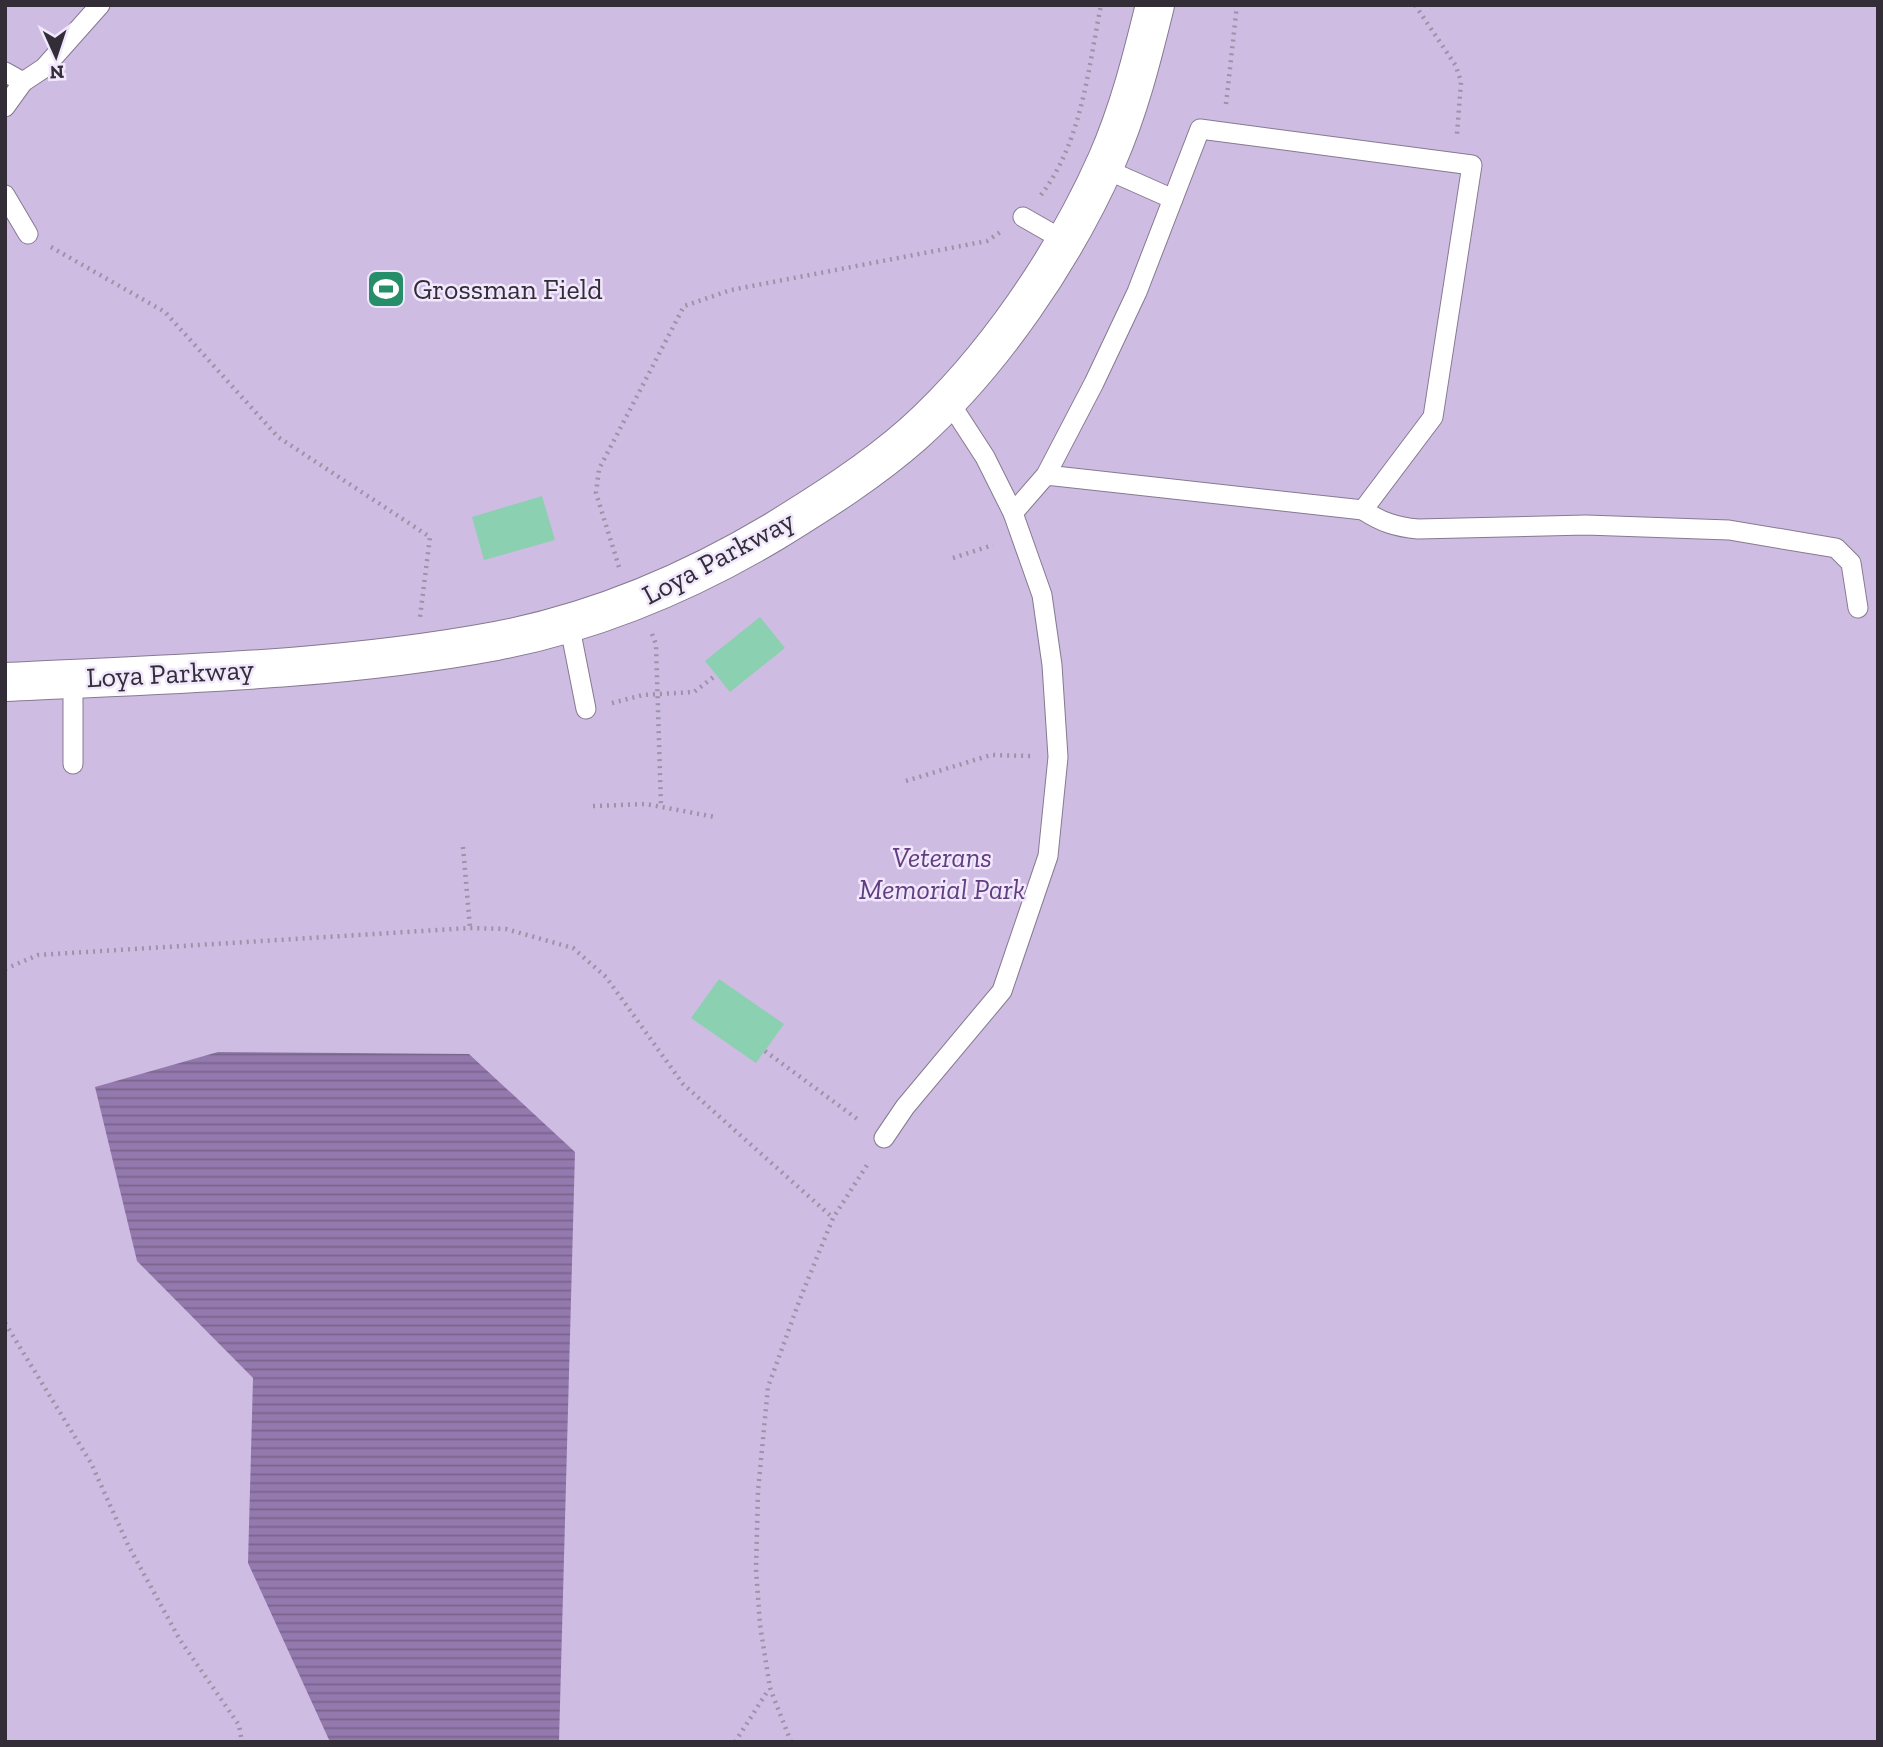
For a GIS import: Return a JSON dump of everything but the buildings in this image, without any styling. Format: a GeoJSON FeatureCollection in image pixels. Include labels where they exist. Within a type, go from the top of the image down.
{"type":"FeatureCollection","features":[{"type":"Feature","properties":{"kind":"street","name":"Loya Parkway"},"geometry":{"type":"LineString","coordinates":[[5,682],[302,666],[498,640],[569,623],[639,600],[743,550],[826,499],[911,435],[948,400],[1014,321],[1065,241],[1103,168],[1138,74],[1155,5]]}},
{"type":"Feature","properties":{"kind":"lane"},"geometry":{"type":"LineString","coordinates":[[5,107],[23,82],[44,68],[100,5]]}},
{"type":"Feature","properties":{"kind":"lane"},"geometry":{"type":"LineString","coordinates":[[5,72],[23,82]]}},
{"type":"Feature","properties":{"kind":"lane"},"geometry":{"type":"LineString","coordinates":[[1013,513],[1046,475],[1094,383],[1137,292],[1200,130],[1472,165],[1433,416],[1363,510]]}},
{"type":"Feature","properties":{"kind":"lane"},"geometry":{"type":"LineString","coordinates":[[1103,168],[1173,199]]}},
{"type":"Feature","properties":{"kind":"lane"},"geometry":{"type":"LineString","coordinates":[[5,195],[28,234]]}},
{"type":"Feature","properties":{"kind":"lane"},"geometry":{"type":"LineString","coordinates":[[1023,217],[1065,241]]}},
{"type":"Feature","properties":{"kind":"lane"},"geometry":{"type":"LineString","coordinates":[[884,1138],[905,1107],[1002,991],[1048,856],[1058,757],[1052,665],[1042,595],[1013,513],[985,457],[948,400]]}},
{"type":"Feature","properties":{"kind":"lane"},"geometry":{"type":"LineString","coordinates":[[1046,475],[1363,510],[1378,521],[1409,528],[1586,525],[1729,530],[1836,548],[1851,563],[1858,608]]}},
{"type":"Feature","properties":{"kind":"lane"},"geometry":{"type":"LineString","coordinates":[[569,623],[586,709]]}},
{"type":"Feature","properties":{"kind":"lane"},"geometry":{"type":"LineString","coordinates":[[73,679],[73,764]]}},
{"type":"Feature","properties":{"kind":"path"},"geometry":{"type":"LineString","coordinates":[[623,572],[617,566],[596,493],[599,469],[684,306],[731,290],[987,241],[1023,217],[1050,182],[1077,125],[1101,5]]}},
{"type":"Feature","properties":{"kind":"path"},"geometry":{"type":"LineString","coordinates":[[1228,87],[1237,5]]}},
{"type":"Feature","properties":{"kind":"path"},"geometry":{"type":"LineString","coordinates":[[1415,5],[1456,66],[1461,82],[1460,115]]}},
{"type":"Feature","properties":{"kind":"path"},"geometry":{"type":"LineString","coordinates":[[28,234],[165,312],[278,437],[430,537],[420,615],[422,652]]}},
{"type":"Feature","properties":{"kind":"path"},"geometry":{"type":"LineString","coordinates":[[953,558],[974,551]]}},
{"type":"Feature","properties":{"kind":"path"},"geometry":{"type":"LineString","coordinates":[[649,622],[656,644],[661,807]]}},
{"type":"Feature","properties":{"kind":"path"},"geometry":{"type":"LineString","coordinates":[[643,695],[694,692],[716,676]]}},
{"type":"Feature","properties":{"kind":"path"},"geometry":{"type":"LineString","coordinates":[[906,781],[991,755],[1002,755]]}},
{"type":"Feature","properties":{"kind":"path"},"geometry":{"type":"LineString","coordinates":[[593,806],[646,804],[715,817]]}},
{"type":"Feature","properties":{"kind":"path"},"geometry":{"type":"LineString","coordinates":[[463,847],[470,928]]}},
{"type":"Feature","properties":{"kind":"path"},"geometry":{"type":"LineString","coordinates":[[5,969],[38,956],[470,928],[506,929],[573,948],[606,977],[683,1084],[833,1218]]}},
{"type":"Feature","properties":{"kind":"path"},"geometry":{"type":"LineString","coordinates":[[765,1051],[884,1138],[833,1218],[768,1387],[758,1491],[756,1569],[760,1625],[770,1688],[791,1742]]}},
{"type":"Feature","properties":{"kind":"path"},"geometry":{"type":"LineString","coordinates":[[5,1323],[90,1464],[128,1545],[180,1640],[239,1725],[242,1742]]}},
{"type":"Feature","properties":{"kind":"path"},"geometry":{"type":"LineString","coordinates":[[734,1742],[770,1688]]}},
{"type":"Feature","properties":{"kind":"green space","name":"Veterans Memorial Park"},"geometry":{"type":"Polygon","coordinates":[[[5,5],[1878,5],[1878,1742],[5,1742],[5,5]]]}},
{"type":"Feature","properties":{"kind":"shaded area"},"geometry":{"type":"Polygon","coordinates":[[[218,1052],[469,1054],[575,1152],[559,1742],[330,1742],[248,1563],[253,1378],[137,1261],[95,1087],[218,1052]]]}},
{"type":"Feature","properties":{"kind":"place","name":"Grossman Field"},"geometry":{"type":"Point","coordinates":[386,289]}}]}
